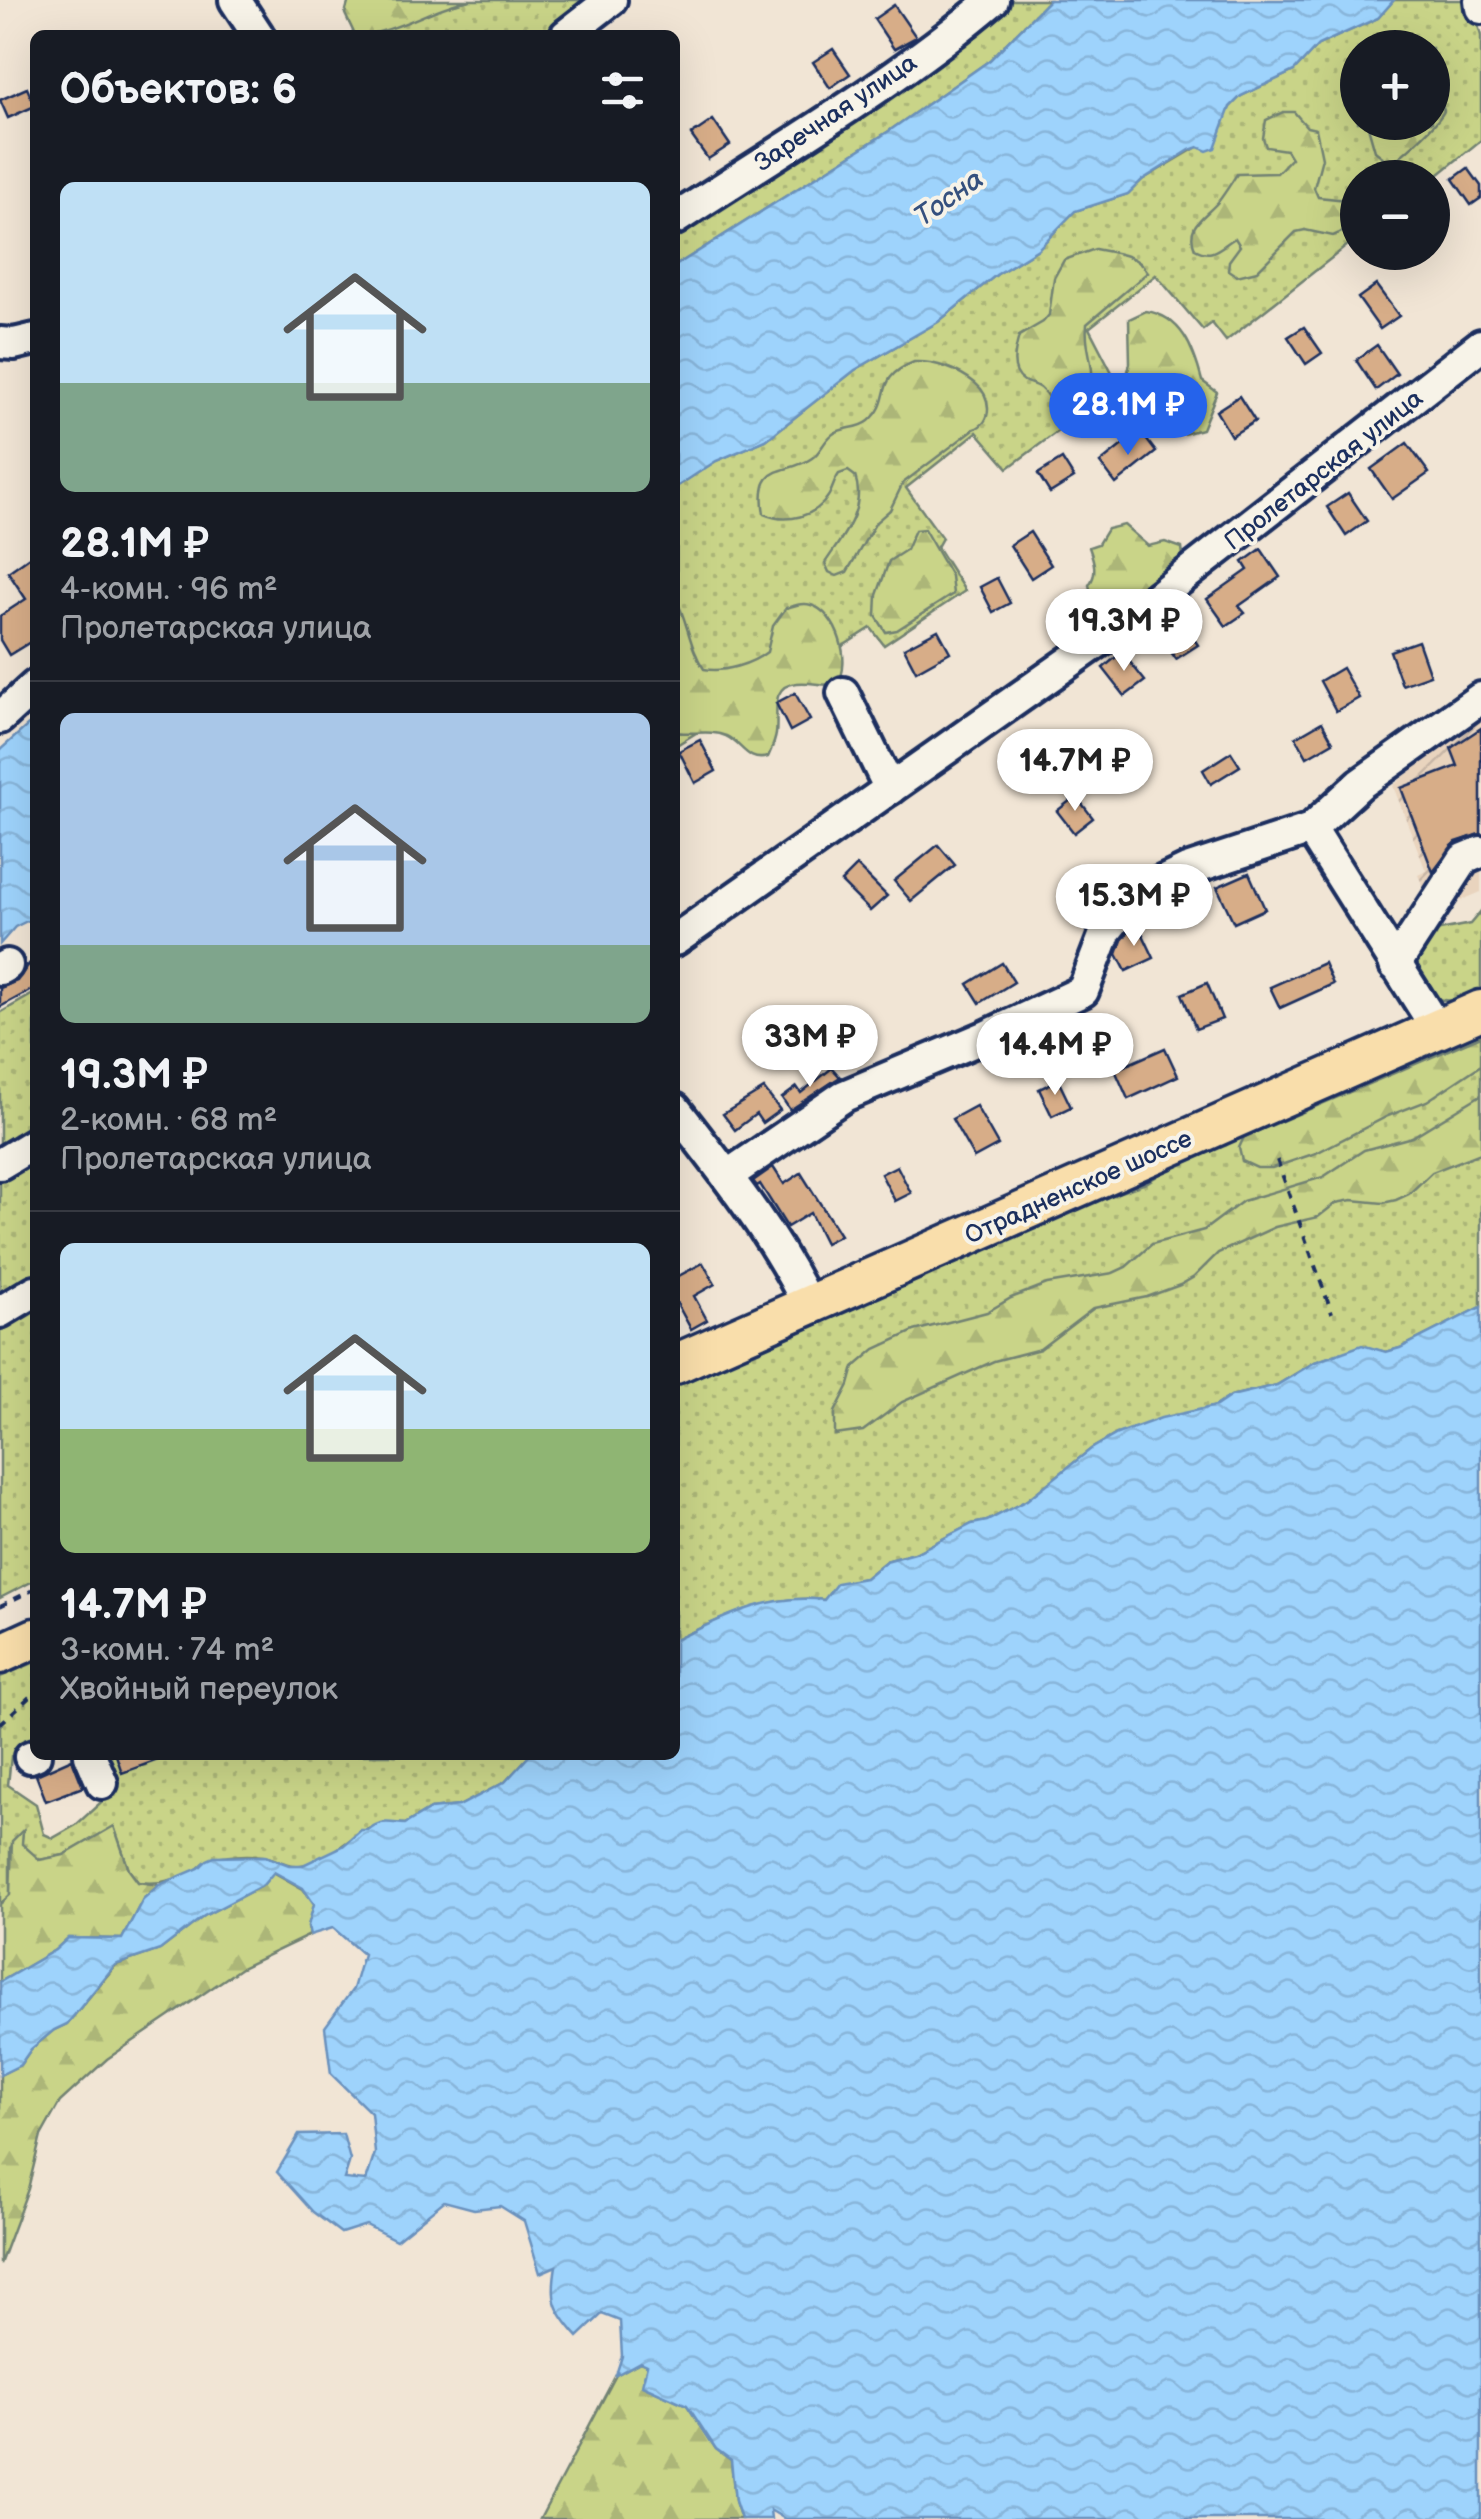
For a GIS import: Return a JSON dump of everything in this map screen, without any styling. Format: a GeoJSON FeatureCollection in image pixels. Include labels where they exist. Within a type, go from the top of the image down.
{"type":"FeatureCollection","features":[{"type":"Feature","properties":{"kind":"main road","name":"Отрадненское шоссе"},"geometry":{"type":"LineString","coordinates":[[680,1362],[1481,1010]]}},
{"type":"Feature","properties":{"kind":"main road"},"geometry":{"type":"LineString","coordinates":[[0,1654],[30,1640]]}},
{"type":"Feature","properties":{"kind":"street"},"geometry":{"type":"LineString","coordinates":[[235,0],[255,30]]}},
{"type":"Feature","properties":{"kind":"street"},"geometry":{"type":"LineString","coordinates":[[572,30],[611,0]]}},
{"type":"Feature","properties":{"kind":"street","name":"Заречная улица"},"geometry":{"type":"LineString","coordinates":[[680,216],[840,110],[992,0]]}},
{"type":"Feature","properties":{"kind":"street"},"geometry":{"type":"LineString","coordinates":[[1480,0],[1481,8]]}},
{"type":"Feature","properties":{"kind":"street"},"geometry":{"type":"LineString","coordinates":[[0,343],[30,340]]}},
{"type":"Feature","properties":{"kind":"street","name":"Пролетарская улица"},"geometry":{"type":"LineString","coordinates":[[680,936],[1116,630],[1481,345]]}},
{"type":"Feature","properties":{"kind":"street"},"geometry":{"type":"LineString","coordinates":[[0,718],[30,691]]}},
{"type":"Feature","properties":{"kind":"street"},"geometry":{"type":"LineString","coordinates":[[843,693],[890,789]]}},
{"type":"Feature","properties":{"kind":"street"},"geometry":{"type":"LineString","coordinates":[[727,1176],[844,1096],[1083,991],[1106,931],[1126,906],[1147,889],[1187,870],[1312,828],[1360,784],[1481,698]]}},
{"type":"Feature","properties":{"kind":"street"},"geometry":{"type":"LineString","coordinates":[[1312,828],[1437,1029]]}},
{"type":"Feature","properties":{"kind":"street"},"geometry":{"type":"LineString","coordinates":[[1395,966],[1464,859],[1481,852]]}},
{"type":"Feature","properties":{"kind":"street"},"geometry":{"type":"LineString","coordinates":[[680,1116],[727,1176],[792,1272],[808,1305]]}},
{"type":"Feature","properties":{"kind":"street"},"geometry":{"type":"LineString","coordinates":[[0,1164],[30,1146]]}},
{"type":"Feature","properties":{"kind":"street"},"geometry":{"type":"LineString","coordinates":[[0,1312],[30,1294]]}},
{"type":"Feature","properties":{"kind":"path"},"geometry":{"type":"LineString","coordinates":[[1277,1160],[1332,1314]]}},
{"type":"Feature","properties":{"kind":"path"},"geometry":{"type":"LineString","coordinates":[[0,1606],[30,1591]]}},
{"type":"Feature","properties":{"kind":"path"},"geometry":{"type":"LineString","coordinates":[[0,1724],[30,1697]]}},
{"type":"Feature","properties":{"kind":"shaded area"},"geometry":{"type":"Polygon","coordinates":[[[1481,711],[1481,892],[1443,908],[1428,897],[1418,875],[1426,871],[1393,786],[1481,711]]]}},
{"type":"Feature","properties":{"kind":"green space"},"geometry":{"type":"Polygon","coordinates":[[[349,0],[470,0],[386,30],[353,30],[345,14],[349,0]]]}},
{"type":"Feature","properties":{"kind":"green space"},"geometry":{"type":"Polygon","coordinates":[[[470,0],[598,0],[559,30],[383,30],[436,8],[470,0]]]}},
{"type":"Feature","properties":{"kind":"green space"},"geometry":{"type":"Polygon","coordinates":[[[1001,0],[1049,0],[990,60],[889,131],[680,263],[680,222],[1001,0]]]}},
{"type":"Feature","properties":{"kind":"green space"},"geometry":{"type":"Polygon","coordinates":[[[1394,0],[1471,0],[1481,36],[1481,140],[1450,165],[1450,160],[1340,160],[1340,251],[1226,341],[1212,323],[1203,330],[1156,275],[1089,328],[1119,386],[1008,468],[977,432],[906,488],[942,538],[937,547],[965,591],[884,645],[871,628],[835,651],[807,641],[704,728],[680,743],[680,484],[716,461],[766,440],[855,370],[938,322],[996,275],[1038,249],[1075,211],[1128,194],[1142,180],[1199,146],[1223,123],[1230,107],[1241,96],[1294,71],[1318,45],[1340,35],[1340,140],[1450,140],[1450,30],[1351,30],[1378,18],[1394,0]]]}},
{"type":"Feature","properties":{"kind":"green space"},"geometry":{"type":"Polygon","coordinates":[[[1283,112],[1294,112],[1307,127],[1316,129],[1322,158],[1314,188],[1318,197],[1340,199],[1340,233],[1333,236],[1296,232],[1257,271],[1237,276],[1228,270],[1229,261],[1240,246],[1235,238],[1207,253],[1195,249],[1192,234],[1237,174],[1277,173],[1291,158],[1286,150],[1266,147],[1266,120],[1283,112]]]}},
{"type":"Feature","properties":{"kind":"green space"},"geometry":{"type":"Polygon","coordinates":[[[1372,140],[1419,140],[1394,160],[1386,160],[1375,151],[1372,140]]]}},
{"type":"Feature","properties":{"kind":"green space"},"geometry":{"type":"Polygon","coordinates":[[[1095,249],[1132,258],[1148,272],[1087,324],[1091,385],[1079,407],[1062,409],[1040,388],[1019,377],[1014,360],[1016,348],[1019,336],[1049,315],[1054,278],[1064,260],[1095,249]]]}},
{"type":"Feature","properties":{"kind":"green space"},"geometry":{"type":"Polygon","coordinates":[[[1146,311],[1169,320],[1185,336],[1202,381],[1217,392],[1202,429],[1184,434],[1175,431],[1151,416],[1133,413],[1121,400],[1130,363],[1129,319],[1146,311]]]}},
{"type":"Feature","properties":{"kind":"green space"},"geometry":{"type":"Polygon","coordinates":[[[914,362],[938,365],[969,378],[987,401],[985,421],[903,483],[890,510],[876,522],[847,572],[837,576],[829,572],[825,563],[855,512],[855,476],[848,471],[839,474],[817,509],[791,518],[764,514],[764,485],[775,473],[812,458],[837,432],[869,421],[881,405],[892,375],[914,362]]]}},
{"type":"Feature","properties":{"kind":"green space"},"geometry":{"type":"Polygon","coordinates":[[[1124,525],[1148,546],[1165,542],[1182,548],[1183,556],[1112,615],[1090,590],[1094,567],[1089,547],[1098,544],[1107,529],[1124,525]]]}},
{"type":"Feature","properties":{"kind":"green space"},"geometry":{"type":"Polygon","coordinates":[[[924,529],[951,576],[953,594],[897,630],[886,632],[876,616],[877,595],[889,561],[906,550],[915,530],[924,529]]]}},
{"type":"Feature","properties":{"kind":"green space"},"geometry":{"type":"Polygon","coordinates":[[[811,605],[828,617],[840,639],[842,675],[837,684],[797,683],[782,689],[768,757],[750,755],[732,739],[707,732],[680,732],[680,608],[704,669],[720,670],[767,652],[773,626],[786,608],[811,605]]]}},
{"type":"Feature","properties":{"kind":"green space"},"geometry":{"type":"Polygon","coordinates":[[[1481,911],[1481,991],[1448,1000],[1432,998],[1416,988],[1412,952],[1435,931],[1470,924],[1481,911]]]}},
{"type":"Feature","properties":{"kind":"green space"},"geometry":{"type":"Polygon","coordinates":[[[30,996],[30,1583],[0,1598],[0,1013],[30,996]]]}},
{"type":"Feature","properties":{"kind":"green space"},"geometry":{"type":"Polygon","coordinates":[[[1481,1027],[1481,1307],[1400,1348],[1386,1352],[1362,1346],[1315,1362],[1277,1385],[1117,1434],[1091,1449],[1027,1500],[915,1553],[886,1561],[865,1578],[837,1584],[824,1600],[766,1604],[680,1638],[680,1376],[1074,1208],[1146,1183],[1206,1144],[1481,1027]]]}},
{"type":"Feature","properties":{"kind":"green space"},"geometry":{"type":"Polygon","coordinates":[[[1481,1036],[1481,1065],[1427,1101],[1316,1153],[1272,1168],[1257,1168],[1242,1161],[1239,1148],[1244,1137],[1481,1036]]]}},
{"type":"Feature","properties":{"kind":"green space"},"geometry":{"type":"Polygon","coordinates":[[[1481,1095],[1481,1153],[1432,1172],[1409,1194],[1383,1203],[1336,1203],[1318,1217],[1275,1227],[1218,1253],[1180,1285],[1147,1297],[1094,1308],[1040,1349],[994,1361],[902,1402],[863,1431],[835,1435],[835,1412],[854,1367],[875,1349],[914,1331],[987,1312],[1047,1284],[1113,1273],[1152,1244],[1204,1230],[1243,1201],[1323,1177],[1364,1150],[1412,1137],[1481,1095]]]}},
{"type":"Feature","properties":{"kind":"green space"},"geometry":{"type":"Polygon","coordinates":[[[30,1664],[30,1748],[11,1756],[8,1785],[36,1804],[44,1834],[53,1838],[76,1825],[109,1795],[101,1760],[525,1760],[505,1782],[459,1806],[430,1809],[405,1824],[374,1827],[327,1856],[301,1865],[263,1856],[229,1856],[208,1861],[176,1879],[138,1882],[129,1870],[114,1827],[64,1855],[39,1860],[21,1844],[23,1832],[10,1848],[10,1896],[0,1904],[0,1677],[30,1664]]]}},
{"type":"Feature","properties":{"kind":"green space"},"geometry":{"type":"Polygon","coordinates":[[[114,1826],[129,1870],[138,1882],[159,1885],[143,1899],[122,1939],[68,1938],[55,1950],[0,1982],[0,1904],[10,1895],[12,1841],[23,1830],[22,1844],[40,1860],[64,1855],[114,1826]]]}},
{"type":"Feature","properties":{"kind":"green space"},"geometry":{"type":"Polygon","coordinates":[[[273,1872],[303,1889],[315,1904],[308,1926],[310,1935],[241,1968],[107,2059],[60,2102],[41,2136],[28,2189],[0,2264],[0,2075],[20,2065],[31,2049],[67,2024],[116,1965],[160,1950],[204,1916],[263,1885],[273,1872]]]}},
{"type":"Feature","properties":{"kind":"green space"},"geometry":{"type":"Polygon","coordinates":[[[640,2362],[647,2365],[643,2385],[687,2405],[716,2449],[731,2460],[741,2519],[540,2519],[616,2375],[640,2362]]]}},
{"type":"Feature","properties":{"kind":"water","name":"Тосна"},"geometry":{"type":"Polygon","coordinates":[[[1049,0],[1394,0],[1378,18],[1351,30],[1340,30],[1340,35],[1318,45],[1294,71],[1241,96],[1230,107],[1215,148],[1190,150],[1142,180],[1128,194],[1075,211],[1038,249],[996,275],[938,322],[855,370],[766,440],[716,461],[680,485],[680,263],[889,131],[990,60],[1049,0]]]}},
{"type":"Feature","properties":{"kind":"water"},"geometry":{"type":"Polygon","coordinates":[[[30,723],[30,920],[15,927],[0,944],[0,750],[30,723]]]}},
{"type":"Feature","properties":{"kind":"water"},"geometry":{"type":"Polygon","coordinates":[[[1481,1307],[1481,2519],[785,2519],[770,2510],[771,2519],[741,2519],[731,2460],[716,2449],[687,2405],[642,2385],[647,2365],[640,2362],[616,2375],[622,2356],[620,2321],[602,2314],[578,2337],[556,2304],[556,2266],[540,2273],[524,2221],[500,2206],[474,2209],[444,2201],[396,2240],[366,2225],[341,2233],[313,2212],[277,2172],[299,2135],[343,2134],[350,2160],[344,2179],[366,2181],[375,2153],[371,2113],[331,2074],[325,2027],[353,1989],[363,1954],[333,1928],[310,1935],[308,1926],[314,1904],[303,1888],[274,1872],[263,1885],[204,1916],[160,1950],[115,1965],[67,2024],[31,2049],[20,2065],[0,2075],[0,1982],[55,1950],[68,1938],[122,1939],[143,1899],[159,1885],[199,1868],[207,1860],[265,1856],[289,1865],[303,1865],[343,1846],[361,1830],[381,1823],[405,1824],[430,1809],[459,1806],[505,1782],[525,1760],[680,1760],[680,1638],[729,1615],[766,1604],[824,1600],[837,1583],[865,1578],[886,1561],[915,1553],[1027,1500],[1091,1449],[1117,1434],[1277,1385],[1315,1362],[1362,1345],[1386,1352],[1481,1307]]]}},
{"type":"Feature","properties":{"kind":"building"},"geometry":{"type":"Polygon","coordinates":[[[894,5],[916,37],[894,49],[874,19],[894,5]]]}},
{"type":"Feature","properties":{"kind":"building"},"geometry":{"type":"Polygon","coordinates":[[[833,49],[850,74],[830,88],[813,62],[833,49]]]}},
{"type":"Feature","properties":{"kind":"building"},"geometry":{"type":"Polygon","coordinates":[[[27,88],[30,108],[8,118],[0,100],[27,88]]]}},
{"type":"Feature","properties":{"kind":"building"},"geometry":{"type":"Polygon","coordinates":[[[713,120],[730,145],[708,159],[691,135],[713,120]]]}},
{"type":"Feature","properties":{"kind":"building"},"geometry":{"type":"Polygon","coordinates":[[[1468,168],[1481,186],[1481,198],[1471,205],[1453,179],[1468,168]]]}},
{"type":"Feature","properties":{"kind":"building"},"geometry":{"type":"Polygon","coordinates":[[[1376,285],[1399,316],[1380,329],[1358,298],[1376,285]]]}},
{"type":"Feature","properties":{"kind":"building"},"geometry":{"type":"Polygon","coordinates":[[[1304,327],[1322,353],[1306,364],[1288,337],[1304,327]]]}},
{"type":"Feature","properties":{"kind":"building"},"geometry":{"type":"Polygon","coordinates":[[[1377,345],[1397,374],[1376,390],[1356,360],[1377,345]]]}},
{"type":"Feature","properties":{"kind":"building"},"geometry":{"type":"Polygon","coordinates":[[[1239,396],[1255,421],[1231,436],[1216,411],[1239,396]]]}},
{"type":"Feature","properties":{"kind":"building"},"geometry":{"type":"Polygon","coordinates":[[[1140,431],[1156,452],[1116,484],[1100,463],[1140,431]]]}},
{"type":"Feature","properties":{"kind":"building"},"geometry":{"type":"Polygon","coordinates":[[[1407,443],[1429,473],[1392,499],[1371,469],[1407,443]]]}},
{"type":"Feature","properties":{"kind":"building"},"geometry":{"type":"Polygon","coordinates":[[[1062,459],[1074,478],[1050,493],[1038,474],[1062,459]]]}},
{"type":"Feature","properties":{"kind":"building"},"geometry":{"type":"Polygon","coordinates":[[[1348,493],[1367,521],[1346,536],[1327,507],[1348,493]]]}},
{"type":"Feature","properties":{"kind":"building"},"geometry":{"type":"Polygon","coordinates":[[[1030,532],[1051,565],[1031,578],[1010,545],[1030,532]]]}},
{"type":"Feature","properties":{"kind":"building"},"geometry":{"type":"Polygon","coordinates":[[[1261,549],[1280,577],[1239,606],[1245,613],[1226,626],[1207,599],[1248,570],[1243,562],[1261,549]]]}},
{"type":"Feature","properties":{"kind":"building"},"geometry":{"type":"Polygon","coordinates":[[[30,557],[30,642],[9,655],[0,640],[0,616],[26,599],[8,572],[30,557]]]}},
{"type":"Feature","properties":{"kind":"building"},"geometry":{"type":"Polygon","coordinates":[[[997,578],[1010,603],[993,612],[980,587],[997,578]]]}},
{"type":"Feature","properties":{"kind":"building"},"geometry":{"type":"Polygon","coordinates":[[[1179,617],[1198,645],[1176,659],[1157,632],[1179,617]]]}},
{"type":"Feature","properties":{"kind":"building"},"geometry":{"type":"Polygon","coordinates":[[[938,630],[950,652],[916,671],[904,648],[938,630]]]}},
{"type":"Feature","properties":{"kind":"building"},"geometry":{"type":"Polygon","coordinates":[[[1418,641],[1430,675],[1402,685],[1390,651],[1418,641]]]}},
{"type":"Feature","properties":{"kind":"building"},"geometry":{"type":"Polygon","coordinates":[[[1122,652],[1145,681],[1125,696],[1103,668],[1122,652]]]}},
{"type":"Feature","properties":{"kind":"building"},"geometry":{"type":"Polygon","coordinates":[[[1342,668],[1359,698],[1336,711],[1320,681],[1342,668]]]}},
{"type":"Feature","properties":{"kind":"building"},"geometry":{"type":"Polygon","coordinates":[[[795,693],[810,720],[790,731],[776,703],[795,693]]]}},
{"type":"Feature","properties":{"kind":"building"},"geometry":{"type":"Polygon","coordinates":[[[1322,722],[1333,742],[1307,757],[1296,737],[1322,722]]]}},
{"type":"Feature","properties":{"kind":"building"},"geometry":{"type":"Polygon","coordinates":[[[1481,728],[1481,834],[1456,842],[1433,872],[1401,788],[1458,766],[1451,748],[1481,728]]]}},
{"type":"Feature","properties":{"kind":"building"},"geometry":{"type":"Polygon","coordinates":[[[700,740],[716,771],[695,783],[680,750],[700,740]]]}},
{"type":"Feature","properties":{"kind":"building"},"geometry":{"type":"Polygon","coordinates":[[[1231,752],[1240,766],[1211,784],[1203,770],[1231,752]]]}},
{"type":"Feature","properties":{"kind":"building"},"geometry":{"type":"Polygon","coordinates":[[[1076,796],[1093,818],[1074,833],[1057,811],[1076,796]]]}},
{"type":"Feature","properties":{"kind":"building"},"geometry":{"type":"Polygon","coordinates":[[[938,845],[955,865],[911,901],[894,881],[938,845]]]}},
{"type":"Feature","properties":{"kind":"building"},"geometry":{"type":"Polygon","coordinates":[[[857,866],[887,896],[870,911],[841,882],[857,866]]]}},
{"type":"Feature","properties":{"kind":"building"},"geometry":{"type":"Polygon","coordinates":[[[1249,873],[1265,909],[1234,923],[1217,887],[1249,873]]]}},
{"type":"Feature","properties":{"kind":"building"},"geometry":{"type":"Polygon","coordinates":[[[1137,922],[1154,958],[1126,971],[1117,954],[1122,940],[1137,922]]]}},
{"type":"Feature","properties":{"kind":"building"},"geometry":{"type":"Polygon","coordinates":[[[1002,963],[1014,982],[980,1003],[968,984],[1002,963]]]}},
{"type":"Feature","properties":{"kind":"building"},"geometry":{"type":"Polygon","coordinates":[[[1324,963],[1333,984],[1280,1008],[1270,987],[1324,963]]]}},
{"type":"Feature","properties":{"kind":"building"},"geometry":{"type":"Polygon","coordinates":[[[29,964],[30,991],[0,1007],[0,988],[17,981],[29,964]]]}},
{"type":"Feature","properties":{"kind":"building"},"geometry":{"type":"Polygon","coordinates":[[[1207,983],[1222,1019],[1196,1029],[1182,994],[1207,983]]]}},
{"type":"Feature","properties":{"kind":"building"},"geometry":{"type":"Polygon","coordinates":[[[1165,1048],[1178,1076],[1128,1099],[1115,1070],[1165,1048]]]}},
{"type":"Feature","properties":{"kind":"building"},"geometry":{"type":"Polygon","coordinates":[[[832,1068],[840,1077],[790,1110],[782,1098],[797,1087],[801,1093],[832,1068]]]}},
{"type":"Feature","properties":{"kind":"building"},"geometry":{"type":"Polygon","coordinates":[[[1058,1080],[1071,1107],[1052,1116],[1039,1089],[1058,1080]]]}},
{"type":"Feature","properties":{"kind":"building"},"geometry":{"type":"Polygon","coordinates":[[[764,1089],[780,1110],[762,1123],[756,1114],[735,1130],[723,1114],[764,1089]]]}},
{"type":"Feature","properties":{"kind":"building"},"geometry":{"type":"Polygon","coordinates":[[[976,1106],[998,1145],[974,1158],[952,1119],[976,1106]]]}},
{"type":"Feature","properties":{"kind":"building"},"geometry":{"type":"Polygon","coordinates":[[[897,1166],[911,1193],[895,1201],[881,1174],[897,1166]]]}},
{"type":"Feature","properties":{"kind":"building"},"geometry":{"type":"Polygon","coordinates":[[[773,1167],[784,1184],[801,1173],[840,1235],[825,1243],[810,1213],[787,1227],[760,1184],[757,1186],[753,1181],[773,1167]]]}},
{"type":"Feature","properties":{"kind":"building"},"geometry":{"type":"Polygon","coordinates":[[[703,1263],[715,1284],[694,1296],[707,1320],[691,1329],[680,1309],[680,1275],[703,1263]]]}},
{"type":"Feature","properties":{"kind":"building"},"geometry":{"type":"Polygon","coordinates":[[[72,1760],[83,1787],[46,1801],[36,1775],[72,1760]]]}},
{"type":"Feature","properties":{"kind":"building"},"geometry":{"type":"Polygon","coordinates":[[[118,1760],[158,1760],[122,1773],[118,1760]]]}}]}
